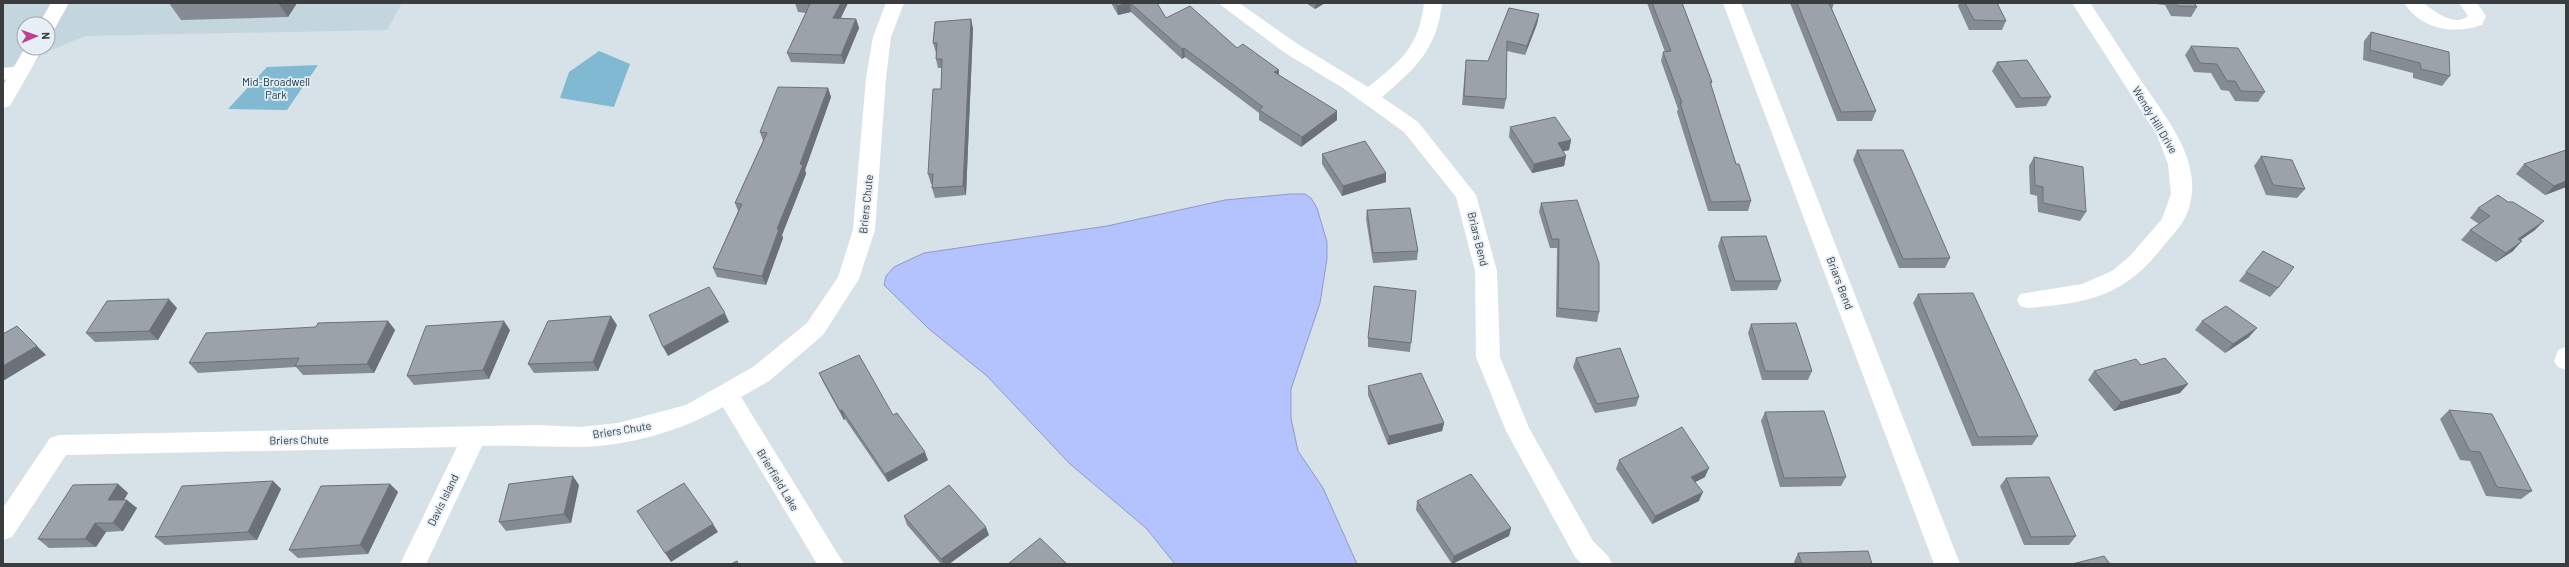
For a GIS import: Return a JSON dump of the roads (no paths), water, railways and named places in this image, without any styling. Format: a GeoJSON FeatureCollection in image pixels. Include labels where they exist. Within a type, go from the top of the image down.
{"type":"FeatureCollection","features":[{"type":"Feature","properties":{"kind":"street"},"geometry":{"type":"LineString","coordinates":[[53,16],[60,3]]}},
{"type":"Feature","properties":{"kind":"street","name":"Briers Chute"},"geometry":{"type":"LineString","coordinates":[[3,529],[59,445],[474,437],[580,437],[618,433],[657,424],[694,412],[728,394],[761,374],[815,329],[848,279],[864,230],[876,78],[882,37],[895,3]]}},
{"type":"Feature","properties":{"kind":"street","name":"Briars Bend"},"geometry":{"type":"LineString","coordinates":[[1227,3],[1292,49],[1369,98],[1411,127],[1466,195],[1486,271],[1488,357],[1518,431],[1584,549],[1599,564]]}},
{"type":"Feature","properties":{"kind":"street"},"geometry":{"type":"LineString","coordinates":[[1369,98],[1416,56],[1428,34],[1433,3]]}},
{"type":"Feature","properties":{"kind":"street","name":"Briars Bend"},"geometry":{"type":"LineString","coordinates":[[1732,3],[1947,564]]}},
{"type":"Feature","properties":{"kind":"street","name":"Wendy Hill Drive"},"geometry":{"type":"LineString","coordinates":[[2028,300],[2061,298],[2088,292],[2111,282],[2132,268],[2176,216],[2182,196],[2182,175],[2179,162],[2166,134],[2081,3]]}},
{"type":"Feature","properties":{"kind":"street"},"geometry":{"type":"LineString","coordinates":[[2413,3],[2429,17],[2461,25],[2475,21],[2477,16],[2468,3]]}},
{"type":"Feature","properties":{"kind":"street"},"geometry":{"type":"LineString","coordinates":[[3,101],[11,73],[27,56]]}},
{"type":"Feature","properties":{"kind":"street"},"geometry":{"type":"LineString","coordinates":[[2566,356],[2566,361]]}},
{"type":"Feature","properties":{"kind":"street","name":"Brierfield Lake"},"geometry":{"type":"LineString","coordinates":[[728,394],[831,564]]}},
{"type":"Feature","properties":{"kind":"street","name":"Davis Island"},"geometry":{"type":"LineString","coordinates":[[412,564],[474,437]]}},
{"type":"Feature","properties":{"kind":"park label","name":"Mid-Broadwell Park"},"geometry":{"type":"Point","coordinates":[276,88]}}]}
